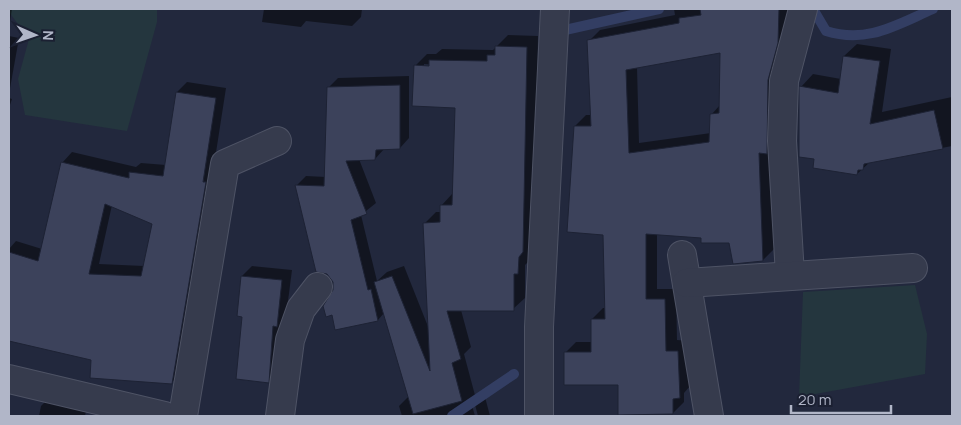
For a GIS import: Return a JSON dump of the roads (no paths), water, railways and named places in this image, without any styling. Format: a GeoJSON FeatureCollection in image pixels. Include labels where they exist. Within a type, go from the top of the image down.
{"type":"FeatureCollection","features":[{"type":"Feature","properties":{"kind":"street"},"geometry":{"type":"LineString","coordinates":[[539,416],[540,317],[555,9]]}},
{"type":"Feature","properties":{"kind":"street"},"geometry":{"type":"LineString","coordinates":[[790,275],[782,141],[784,81],[803,9]]}},
{"type":"Feature","properties":{"kind":"street"},"geometry":{"type":"LineString","coordinates":[[183,416],[226,164],[277,141]]}},
{"type":"Feature","properties":{"kind":"street"},"geometry":{"type":"LineString","coordinates":[[682,255],[709,416]]}},
{"type":"Feature","properties":{"kind":"street"},"geometry":{"type":"LineString","coordinates":[[687,283],[913,268]]}},
{"type":"Feature","properties":{"kind":"street"},"geometry":{"type":"LineString","coordinates":[[280,416],[290,340],[301,309],[318,287]]}},
{"type":"Feature","properties":{"kind":"street"},"geometry":{"type":"LineString","coordinates":[[11,386],[165,416]]}},
{"type":"Feature","properties":{"kind":"waterway"},"geometry":{"type":"LineString","coordinates":[[565,30],[659,9]]}},
{"type":"Feature","properties":{"kind":"waterway"},"geometry":{"type":"LineString","coordinates":[[813,9],[826,31],[855,35],[881,31],[933,9]]}},
{"type":"Feature","properties":{"kind":"waterway"},"geometry":{"type":"LineString","coordinates":[[452,416],[514,374]]}}]}
